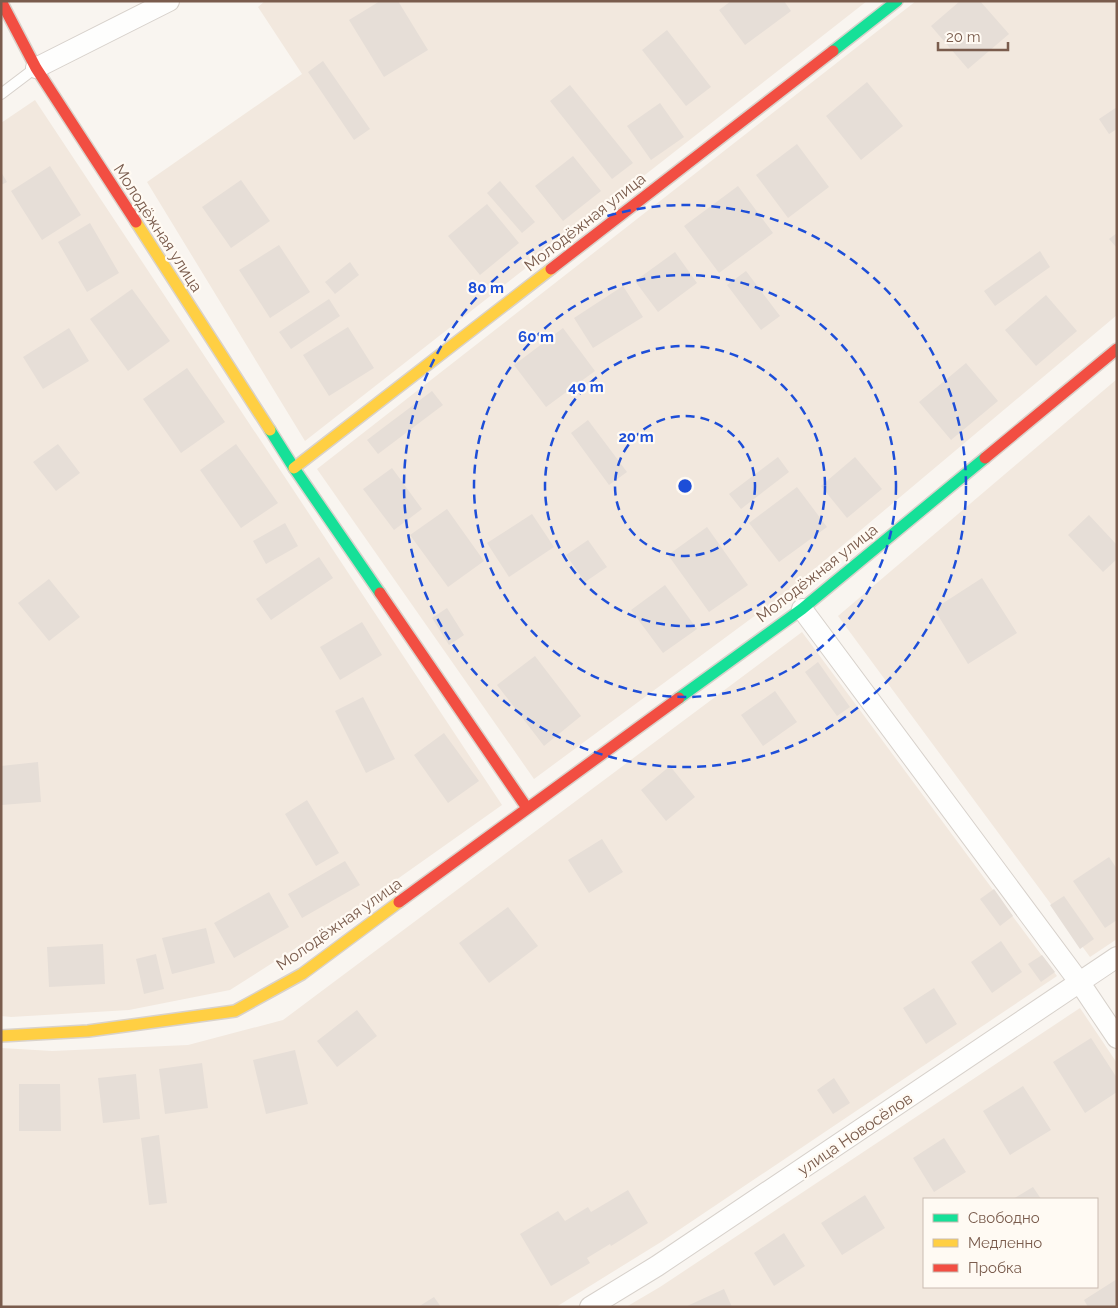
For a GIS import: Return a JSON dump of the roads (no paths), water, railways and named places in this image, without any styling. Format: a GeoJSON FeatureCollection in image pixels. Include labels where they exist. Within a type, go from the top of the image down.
{"type":"FeatureCollection","features":[{"type":"Feature","properties":{"kind":"street","name":"Молодёжная улица"},"geometry":{"type":"LineString","coordinates":[[1,1],[36,68],[294,468],[527,808]]}},
{"type":"Feature","properties":{"kind":"street"},"geometry":{"type":"LineString","coordinates":[[36,68],[169,1]]}},
{"type":"Feature","properties":{"kind":"street","name":"Молодёжная улица"},"geometry":{"type":"LineString","coordinates":[[294,468],[897,1]]}},
{"type":"Feature","properties":{"kind":"street","name":"Молодёжная улица"},"geometry":{"type":"LineString","coordinates":[[1,1036],[88,1031],[235,1011],[302,974],[802,609],[1117,349]]}},
{"type":"Feature","properties":{"kind":"street"},"geometry":{"type":"LineString","coordinates":[[802,609],[1080,982],[1117,1038]]}},
{"type":"Feature","properties":{"kind":"street","name":"улица Новосёлов"},"geometry":{"type":"LineString","coordinates":[[590,1307],[657,1266],[1117,957]]}},
{"type":"Feature","properties":{"kind":"lane"},"geometry":{"type":"LineString","coordinates":[[1,94],[36,68]]}}]}
